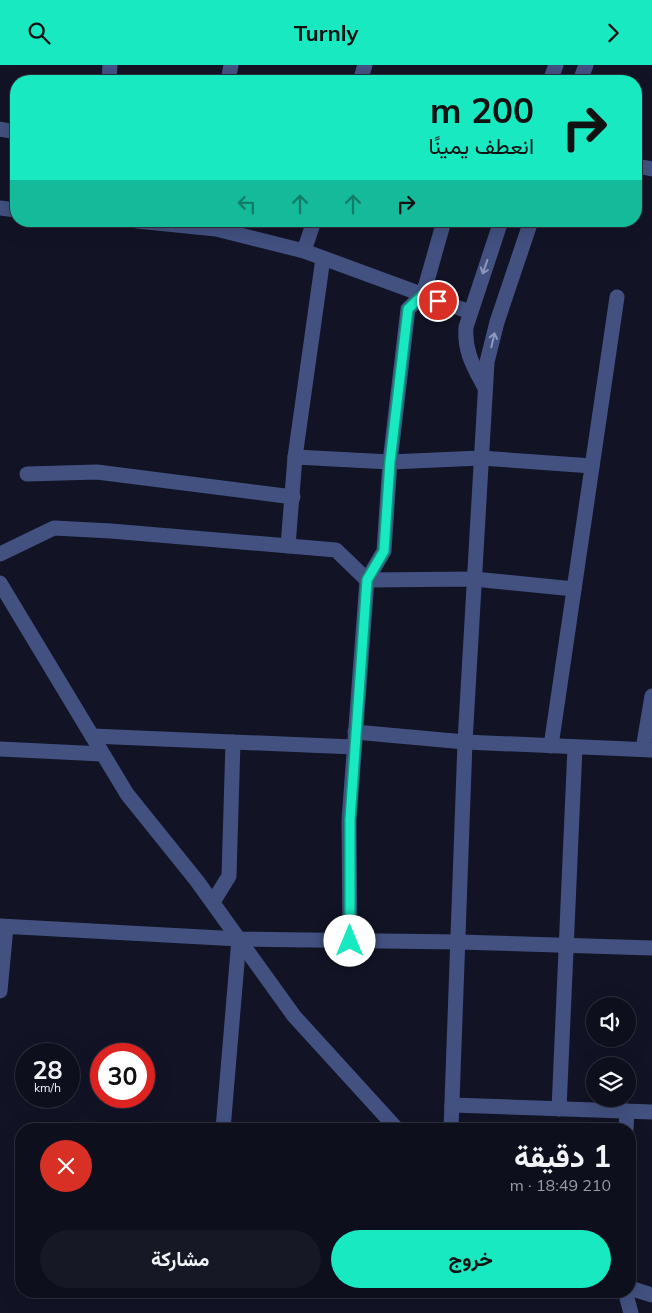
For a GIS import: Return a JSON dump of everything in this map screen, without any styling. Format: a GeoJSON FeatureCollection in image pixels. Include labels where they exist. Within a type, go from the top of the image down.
{"type":"FeatureCollection","features":[{"type":"Feature","properties":{"kind":"street"},"geometry":{"type":"LineString","coordinates":[[223,227],[304,251],[470,312]]}},
{"type":"Feature","properties":{"kind":"street"},"geometry":{"type":"LineString","coordinates":[[304,251],[312,227]]}},
{"type":"Feature","properties":{"kind":"street"},"geometry":{"type":"LineString","coordinates":[[350,941],[350,820],[367,580],[384,551],[390,462],[408,309],[423,295],[442,227]]}},
{"type":"Feature","properties":{"kind":"street"},"geometry":{"type":"LineString","coordinates":[[486,388],[466,350],[466,327],[499,227]]}},
{"type":"Feature","properties":{"kind":"street"},"geometry":{"type":"LineString","coordinates":[[451,1123],[465,742],[488,363],[495,331],[529,227]]}},
{"type":"Feature","properties":{"kind":"street"},"geometry":{"type":"LineString","coordinates":[[288,546],[295,457],[323,258]]}},
{"type":"Feature","properties":{"kind":"street"},"geometry":{"type":"LineString","coordinates":[[551,746],[617,297]]}},
{"type":"Feature","properties":{"kind":"street"},"geometry":{"type":"LineString","coordinates":[[295,457],[330,457],[390,462],[481,458],[592,466]]}},
{"type":"Feature","properties":{"kind":"street"},"geometry":{"type":"LineString","coordinates":[[27,474],[97,472],[293,497]]}},
{"type":"Feature","properties":{"kind":"street"},"geometry":{"type":"LineString","coordinates":[[0,554],[54,528],[336,549],[367,580],[474,579],[574,589]]}},
{"type":"Feature","properties":{"kind":"street"},"geometry":{"type":"LineString","coordinates":[[0,583],[127,794],[213,903],[294,1016],[392,1123]]}},
{"type":"Feature","properties":{"kind":"street"},"geometry":{"type":"LineString","coordinates":[[92,736],[233,742],[355,740],[465,742],[648,750],[652,697]]}},
{"type":"Feature","properties":{"kind":"street"},"geometry":{"type":"LineString","coordinates":[[213,903],[229,876],[233,742]]}},
{"type":"Feature","properties":{"kind":"street"},"geometry":{"type":"LineString","coordinates":[[559,1109],[574,747]]}},
{"type":"Feature","properties":{"kind":"street"},"geometry":{"type":"LineString","coordinates":[[0,749],[102,754]]}},
{"type":"Feature","properties":{"kind":"street"},"geometry":{"type":"LineString","coordinates":[[0,991],[3,927],[239,939],[458,942],[652,949]]}},
{"type":"Feature","properties":{"kind":"street"},"geometry":{"type":"LineString","coordinates":[[224,1123],[239,939]]}},
{"type":"Feature","properties":{"kind":"street"},"geometry":{"type":"LineString","coordinates":[[452,1105],[652,1112]]}},
{"type":"Feature","properties":{"kind":"street"},"geometry":{"type":"LineString","coordinates":[[626,1123],[627,1111]]}},
{"type":"Feature","properties":{"kind":"street"},"geometry":{"type":"LineString","coordinates":[[636,1290],[652,1295]]}},
{"type":"Feature","properties":{"kind":"street"},"geometry":{"type":"LineString","coordinates":[[627,1298],[631,1313]]}},
{"type":"Feature","properties":{"kind":"route"},"geometry":{"type":"LineString","coordinates":[[350,941],[350,820],[367,580],[384,551],[390,462],[408,309],[423,295],[438,301]]}}]}
